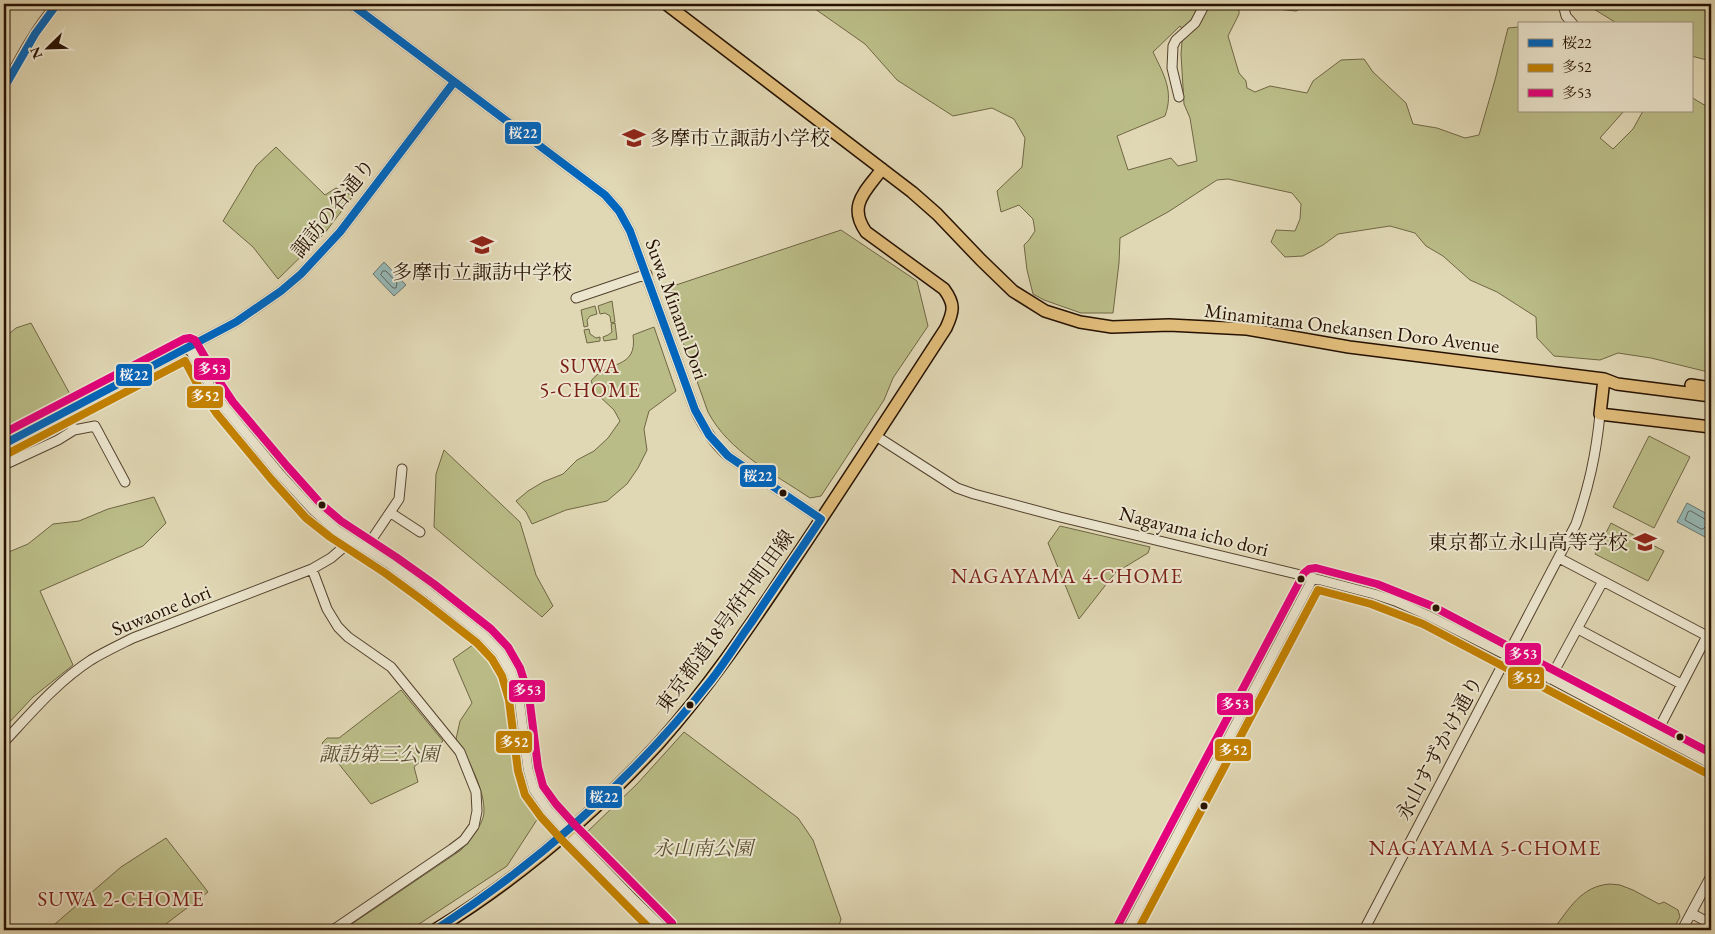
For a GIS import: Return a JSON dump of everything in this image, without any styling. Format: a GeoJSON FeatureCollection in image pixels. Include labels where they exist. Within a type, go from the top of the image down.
{"type":"FeatureCollection","features":[{"type":"Feature","properties":{"kind":"main road","name":"Minamitama Onekansen Doro Avenue"},"geometry":{"type":"LineString","coordinates":[[666,4],[912,192],[937,214],[1012,290],[1046,311],[1080,322],[1112,327],[1169,325],[1240,329],[1349,347],[1604,379],[1617,384],[1711,396]]}},
{"type":"Feature","properties":{"kind":"main road","name":"東京都道18号府中町田線"},"geometry":{"type":"LineString","coordinates":[[435,930],[491,894],[568,832],[660,742],[710,680],[822,519],[946,328],[953,308],[951,299],[944,288],[866,232],[857,216],[861,196],[882,169]]}},
{"type":"Feature","properties":{"kind":"main road","name":"Minamitama Onekansen Doro Avenue"},"geometry":{"type":"LineString","coordinates":[[1604,379],[1618,377],[1711,388]]}},
{"type":"Feature","properties":{"kind":"main road"},"geometry":{"type":"LineString","coordinates":[[1604,379],[1600,414],[1711,427]]}},
{"type":"Feature","properties":{"kind":"street"},"geometry":{"type":"LineString","coordinates":[[4,88],[34,33],[57,4]]}},
{"type":"Feature","properties":{"kind":"street","name":"Suwa Minami Dori"},"geometry":{"type":"LineString","coordinates":[[350,4],[605,195],[619,211],[628,226],[704,430],[716,446],[728,456],[822,519]]}},
{"type":"Feature","properties":{"kind":"street"},"geometry":{"type":"LineString","coordinates":[[1179,97],[1172,68],[1173,46],[1176,40],[1195,23],[1205,4]]}},
{"type":"Feature","properties":{"kind":"street"},"geometry":{"type":"LineString","coordinates":[[1563,4],[1566,16],[1571,22]]}},
{"type":"Feature","properties":{"kind":"street","name":"諏訪の谷通り"},"geometry":{"type":"LineString","coordinates":[[4,444],[189,348],[266,303],[318,258],[340,232],[454,82]]}},
{"type":"Feature","properties":{"kind":"street"},"geometry":{"type":"LineString","coordinates":[[576,298],[647,274]]}},
{"type":"Feature","properties":{"kind":"street"},"geometry":{"type":"LineString","coordinates":[[189,348],[210,386],[225,408],[273,466],[313,510],[352,540],[428,592],[484,636],[500,653],[511,672],[519,698],[529,774],[534,790],[548,810],[568,832],[630,898],[665,930]]}},
{"type":"Feature","properties":{"kind":"street"},"geometry":{"type":"LineString","coordinates":[[65,412],[74,430]]}},
{"type":"Feature","properties":{"kind":"street","name":"永山すずかけ通り"},"geometry":{"type":"LineString","coordinates":[[1364,930],[1576,524],[1589,487],[1595,460],[1600,414]]}},
{"type":"Feature","properties":{"kind":"street"},"geometry":{"type":"LineString","coordinates":[[4,464],[58,440],[74,430],[95,426],[126,482]]}},
{"type":"Feature","properties":{"kind":"street","name":"Nagayama icho dori"},"geometry":{"type":"LineString","coordinates":[[876,436],[956,488],[974,494],[1060,517],[1313,578],[1395,601],[1508,656],[1709,763]]}},
{"type":"Feature","properties":{"kind":"street"},"geometry":{"type":"LineString","coordinates":[[366,548],[399,500],[402,469]]}},
{"type":"Feature","properties":{"kind":"street"},"geometry":{"type":"LineString","coordinates":[[391,513],[420,532]]}},
{"type":"Feature","properties":{"kind":"street","name":"Suwaone dori"},"geometry":{"type":"LineString","coordinates":[[4,742],[61,683],[90,661],[133,638],[312,569],[331,558],[352,540]]}},
{"type":"Feature","properties":{"kind":"street"},"geometry":{"type":"LineString","coordinates":[[1559,558],[1709,637],[1656,734]]}},
{"type":"Feature","properties":{"kind":"street"},"geometry":{"type":"LineString","coordinates":[[312,569],[338,628],[391,667],[406,683],[460,752],[478,801],[477,820],[464,840],[333,930]]}},
{"type":"Feature","properties":{"kind":"street"},"geometry":{"type":"LineString","coordinates":[[1127,930],[1313,578]]}},
{"type":"Feature","properties":{"kind":"street"},"geometry":{"type":"LineString","coordinates":[[1550,679],[1603,581]]}},
{"type":"Feature","properties":{"kind":"street"},"geometry":{"type":"LineString","coordinates":[[1578,629],[1682,684]]}},
{"type":"Feature","properties":{"kind":"street"},"geometry":{"type":"LineString","coordinates":[[1709,763],[1711,752]]}},
{"type":"Feature","properties":{"kind":"street"},"geometry":{"type":"LineString","coordinates":[[1682,930],[1711,876]]}},
{"type":"Feature","properties":{"kind":"street"},"geometry":{"type":"LineString","coordinates":[[1692,913],[1711,924]]}},
{"type":"Feature","properties":{"kind":"green space"},"geometry":{"type":"Polygon","coordinates":[[[808,4],[1239,4],[1239,14],[1228,36],[1239,73],[1246,81],[1247,88],[1255,92],[1270,86],[1307,93],[1313,81],[1341,60],[1364,59],[1373,72],[1406,103],[1413,124],[1437,128],[1465,138],[1479,135],[1508,28],[1518,27],[1518,112],[1623,112],[1600,138],[1613,149],[1633,129],[1642,112],[1692,112],[1692,98],[1711,109],[1711,369],[1708,372],[1651,358],[1618,353],[1600,360],[1554,356],[1537,338],[1536,317],[1497,292],[1470,280],[1443,256],[1426,246],[1415,233],[1390,226],[1338,234],[1303,256],[1285,257],[1271,242],[1276,230],[1295,231],[1300,219],[1301,204],[1292,193],[1228,179],[1217,180],[1168,212],[1120,238],[1113,313],[1081,313],[1044,300],[1033,294],[1027,270],[1024,245],[1035,231],[1033,219],[1019,205],[1001,212],[997,191],[1022,167],[1025,138],[1014,119],[992,108],[953,116],[897,80],[865,44],[808,4]],[[1180,26],[1153,52],[1164,76],[1168,91],[1168,107],[1165,116],[1117,136],[1128,170],[1171,158],[1178,166],[1197,161],[1190,118],[1184,104],[1181,54],[1183,30],[1180,26]]]}},
{"type":"Feature","properties":{"kind":"green space"},"geometry":{"type":"Polygon","coordinates":[[[1265,4],[1343,4],[1326,9],[1304,7],[1296,11],[1267,8],[1265,4]]]}},
{"type":"Feature","properties":{"kind":"green space"},"geometry":{"type":"Polygon","coordinates":[[[1589,4],[1711,4],[1711,61],[1692,56],[1692,22],[1615,22],[1589,6],[1589,4]]]}},
{"type":"Feature","properties":{"kind":"green space"},"geometry":{"type":"Polygon","coordinates":[[[276,147],[325,195],[336,188],[353,196],[324,234],[278,279],[253,247],[223,221],[256,166],[276,147]]]}},
{"type":"Feature","properties":{"kind":"green space"},"geometry":{"type":"Polygon","coordinates":[[[841,230],[917,281],[928,326],[893,378],[884,400],[821,496],[810,498],[753,461],[728,439],[717,426],[708,412],[664,289],[841,230]]]}},
{"type":"Feature","properties":{"kind":"green space"},"geometry":{"type":"Polygon","coordinates":[[[612,301],[615,322],[611,323],[610,316],[605,313],[600,314],[598,306],[612,301]]]}},
{"type":"Feature","properties":{"kind":"green space"},"geometry":{"type":"Polygon","coordinates":[[[595,306],[597,314],[590,316],[587,320],[588,326],[584,327],[581,310],[595,306]]]}},
{"type":"Feature","properties":{"kind":"green space"},"geometry":{"type":"Polygon","coordinates":[[[31,323],[71,396],[4,431],[4,338],[16,328],[31,323]]]}},
{"type":"Feature","properties":{"kind":"green space"},"geometry":{"type":"Polygon","coordinates":[[[615,323],[617,339],[604,341],[603,337],[612,332],[611,324],[615,323]]]}},
{"type":"Feature","properties":{"kind":"green space"},"geometry":{"type":"Polygon","coordinates":[[[654,327],[676,391],[649,411],[644,429],[647,450],[638,468],[627,484],[607,501],[566,510],[532,524],[526,512],[516,501],[543,482],[563,474],[577,460],[594,451],[608,438],[620,421],[614,410],[596,393],[591,381],[598,374],[620,363],[631,354],[633,335],[654,327]]]}},
{"type":"Feature","properties":{"kind":"green space"},"geometry":{"type":"Polygon","coordinates":[[[589,329],[590,334],[596,338],[600,337],[600,341],[587,343],[584,330],[589,329]]]}},
{"type":"Feature","properties":{"kind":"green space"},"geometry":{"type":"Polygon","coordinates":[[[1649,436],[1690,457],[1654,528],[1613,507],[1649,436]]]}},
{"type":"Feature","properties":{"kind":"green space"},"geometry":{"type":"Polygon","coordinates":[[[444,450],[520,522],[536,575],[553,606],[542,617],[434,527],[436,474],[444,450]]]}},
{"type":"Feature","properties":{"kind":"green space"},"geometry":{"type":"Polygon","coordinates":[[[154,497],[166,523],[143,546],[40,591],[73,665],[33,697],[4,728],[4,554],[28,544],[53,524],[79,521],[108,509],[154,497]]]}},
{"type":"Feature","properties":{"kind":"green space"},"geometry":{"type":"Polygon","coordinates":[[[1611,523],[1664,551],[1648,581],[1595,554],[1611,523]]]}},
{"type":"Feature","properties":{"kind":"green space"},"geometry":{"type":"Polygon","coordinates":[[[1060,526],[1150,547],[1148,553],[1115,573],[1079,619],[1048,543],[1060,526]]]}},
{"type":"Feature","properties":{"kind":"green space"},"geometry":{"type":"Polygon","coordinates":[[[477,642],[488,653],[503,678],[511,704],[520,782],[524,793],[540,815],[507,866],[410,930],[343,930],[461,850],[474,835],[483,818],[483,799],[480,788],[471,766],[456,739],[460,721],[472,703],[453,659],[477,642]]]}},
{"type":"Feature","properties":{"kind":"green space","name":"諏訪第三公園"},"geometry":{"type":"Polygon","coordinates":[[[401,690],[443,741],[414,767],[418,782],[371,804],[322,743],[327,738],[339,738],[401,690]]]}},
{"type":"Feature","properties":{"kind":"green space","name":"永山南公園"},"geometry":{"type":"Polygon","coordinates":[[[684,732],[798,818],[813,840],[841,919],[838,929],[673,930],[642,903],[585,843],[587,832],[637,784],[684,732]]]}},
{"type":"Feature","properties":{"kind":"green space"},"geometry":{"type":"Polygon","coordinates":[[[166,838],[208,892],[158,930],[48,930],[121,867],[166,838]]]}},
{"type":"Feature","properties":{"kind":"green space"},"geometry":{"type":"Polygon","coordinates":[[[1610,884],[1620,885],[1659,904],[1664,902],[1678,910],[1680,917],[1673,930],[1553,930],[1570,907],[1583,894],[1591,889],[1610,884]]]}},
{"type":"Feature","properties":{"kind":"water"},"geometry":{"type":"Polygon","coordinates":[[[384,262],[406,285],[394,296],[373,274],[384,262]]]}},
{"type":"Feature","properties":{"kind":"water"},"geometry":{"type":"Polygon","coordinates":[[[1687,503],[1711,516],[1711,525],[1705,537],[1677,522],[1687,503]]]}},
{"type":"Feature","properties":{"kind":"transit line","name":"桜22"},"geometry":{"type":"LineString","coordinates":[[4,88],[35,34],[57,4]]}},
{"type":"Feature","properties":{"kind":"transit line","name":"桜22"},"geometry":{"type":"LineString","coordinates":[[351,4],[605,195],[619,211],[630,231],[695,410],[709,435],[728,456],[821,519],[717,672],[651,750],[618,784],[549,846],[512,876],[435,930]]}},
{"type":"Feature","properties":{"kind":"transit line","name":"桜22"},"geometry":{"type":"LineString","coordinates":[[4,444],[236,322],[281,291],[301,274],[340,232],[454,82]]}},
{"type":"Feature","properties":{"kind":"transit line","name":"多53"},"geometry":{"type":"LineString","coordinates":[[4,433],[184,339],[190,338],[195,340],[233,402],[320,503],[341,521],[434,584],[491,629],[508,647],[520,668],[529,696],[538,767],[543,786],[575,825],[672,923]]}},
{"type":"Feature","properties":{"kind":"transit line","name":"多52"},"geometry":{"type":"LineString","coordinates":[[9,453],[185,361],[201,391],[217,414],[306,518],[330,537],[422,600],[477,643],[492,659],[502,676],[509,700],[518,771],[525,795],[541,817],[561,839],[651,930]]}},
{"type":"Feature","properties":{"kind":"transit line","name":"多53"},"geometry":{"type":"LineString","coordinates":[[1118,925],[1304,573],[1309,569],[1316,568],[1377,584],[1432,606],[1711,753]]}},
{"type":"Feature","properties":{"kind":"transit line","name":"多52"},"geometry":{"type":"LineString","coordinates":[[1138,930],[1318,590],[1371,604],[1423,624],[1706,773]]}},
{"type":"Feature","properties":{"kind":"place","name":"多摩市立諏訪小学校"},"geometry":{"type":"Point","coordinates":[634,138]}},
{"type":"Feature","properties":{"kind":"place","name":"多摩市立諏訪中学校"},"geometry":{"type":"Point","coordinates":[482,245]}},
{"type":"Feature","properties":{"kind":"place","name":"東京都立永山高等学校"},"geometry":{"type":"Point","coordinates":[1645,542]}},
{"type":"Feature","properties":{"kind":"district","name":"SUWA 5-CHOME"},"geometry":{"type":"Point","coordinates":[590,377]}},
{"type":"Feature","properties":{"kind":"district","name":"NAGAYAMA 4-CHOME"},"geometry":{"type":"Point","coordinates":[1067,575]}},
{"type":"Feature","properties":{"kind":"district","name":"NAGAYAMA 5-CHOME"},"geometry":{"type":"Point","coordinates":[1485,847]}},
{"type":"Feature","properties":{"kind":"district","name":"SUWA 2-CHOME"},"geometry":{"type":"Point","coordinates":[121,898]}}]}
